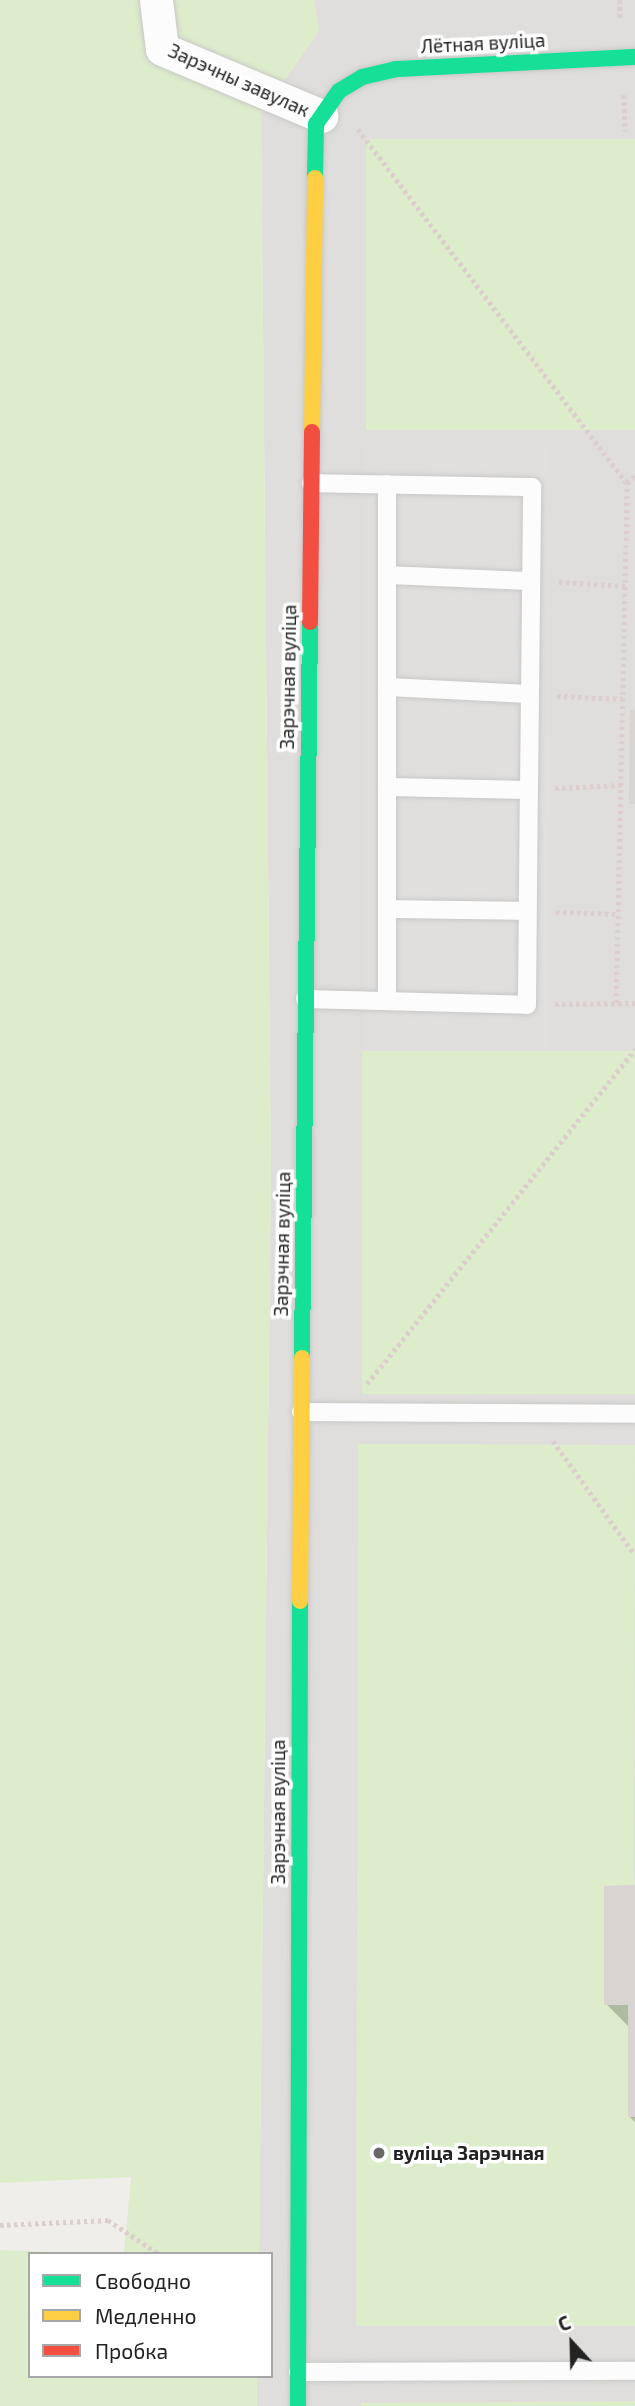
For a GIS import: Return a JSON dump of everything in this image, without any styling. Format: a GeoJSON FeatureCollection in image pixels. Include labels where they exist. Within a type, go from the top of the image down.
{"type":"FeatureCollection","features":[{"type":"Feature","properties":{"kind":"street","name":"Зарэчны завулак"},"geometry":{"type":"LineString","coordinates":[[156,0],[162,48],[330,103]]}},
{"type":"Feature","properties":{"kind":"street","name":"Лётная вуліца"},"geometry":{"type":"LineString","coordinates":[[330,103],[362,77],[396,69],[635,57]]}},
{"type":"Feature","properties":{"kind":"street","name":"Зарэчная вуліца"},"geometry":{"type":"LineString","coordinates":[[298,2406],[301,1412],[311,483],[316,124],[330,103]]}},
{"type":"Feature","properties":{"kind":"lane"},"geometry":{"type":"LineString","coordinates":[[305,999],[527,1005],[532,487],[311,483]]}},
{"type":"Feature","properties":{"kind":"lane"},"geometry":{"type":"LineString","coordinates":[[387,484],[387,1000]]}},
{"type":"Feature","properties":{"kind":"lane"},"geometry":{"type":"LineString","coordinates":[[387,575],[531,581]]}},
{"type":"Feature","properties":{"kind":"lane"},"geometry":{"type":"LineString","coordinates":[[387,687],[530,694]]}},
{"type":"Feature","properties":{"kind":"lane"},"geometry":{"type":"LineString","coordinates":[[387,787],[529,790]]}},
{"type":"Feature","properties":{"kind":"lane"},"geometry":{"type":"LineString","coordinates":[[387,909],[527,912]]}},
{"type":"Feature","properties":{"kind":"lane"},"geometry":{"type":"LineString","coordinates":[[301,1412],[635,1414]]}},
{"type":"Feature","properties":{"kind":"lane"},"geometry":{"type":"LineString","coordinates":[[298,2372],[635,2371]]}},
{"type":"Feature","properties":{"kind":"path"},"geometry":{"type":"LineString","coordinates":[[353,123],[627,483],[615,1003]]}},
{"type":"Feature","properties":{"kind":"path"},"geometry":{"type":"LineString","coordinates":[[627,483],[635,476]]}},
{"type":"Feature","properties":{"kind":"path"},"geometry":{"type":"LineString","coordinates":[[531,581],[625,586]]}},
{"type":"Feature","properties":{"kind":"path"},"geometry":{"type":"LineString","coordinates":[[530,694],[623,699]]}},
{"type":"Feature","properties":{"kind":"path"},"geometry":{"type":"LineString","coordinates":[[529,790],[621,785]]}},
{"type":"Feature","properties":{"kind":"path"},"geometry":{"type":"LineString","coordinates":[[527,912],[618,914]]}},
{"type":"Feature","properties":{"kind":"path"},"geometry":{"type":"LineString","coordinates":[[527,1005],[635,1003]]}},
{"type":"Feature","properties":{"kind":"path"},"geometry":{"type":"LineString","coordinates":[[344,1412],[635,1049]]}},
{"type":"Feature","properties":{"kind":"path"},"geometry":{"type":"LineString","coordinates":[[546,1432],[634,1553]]}},
{"type":"Feature","properties":{"kind":"path"},"geometry":{"type":"LineString","coordinates":[[0,2225],[108,2220],[156,2252]]}},
{"type":"Feature","properties":{"kind":"shaded area"},"geometry":{"type":"Polygon","coordinates":[[[314,0],[635,0],[635,2406],[257,2406],[257,2378],[273,2378],[273,2252],[259,2252],[271,1171],[261,113],[319,31],[314,0]]]}},
{"type":"Feature","properties":{"kind":"shaded area"},"geometry":{"type":"Polygon","coordinates":[[[365,447],[549,447],[549,1051],[365,1051],[365,447]]]}},
{"type":"Feature","properties":{"kind":"green space"},"geometry":{"type":"Polygon","coordinates":[[[0,0],[314,0],[319,31],[261,113],[271,1171],[259,2252],[124,2252],[131,2177],[0,2183],[0,0]]]}},
{"type":"Feature","properties":{"kind":"green space"},"geometry":{"type":"Polygon","coordinates":[[[366,139],[635,139],[635,430],[366,430],[366,139]]]}},
{"type":"Feature","properties":{"kind":"green space"},"geometry":{"type":"Polygon","coordinates":[[[362,1051],[635,1051],[635,1394],[362,1394],[362,1051]]]}},
{"type":"Feature","properties":{"kind":"green space"},"geometry":{"type":"Polygon","coordinates":[[[358,1444],[635,1445],[634,1885],[605,1886],[604,2004],[628,2005],[628,2117],[635,2117],[635,2326],[356,2326],[358,1444]]]}},
{"type":"Feature","properties":{"kind":"green space"},"geometry":{"type":"Polygon","coordinates":[[[0,2250],[50,2252],[28,2252],[28,2378],[257,2378],[257,2406],[0,2406],[0,2250]]]}},
{"type":"Feature","properties":{"kind":"green space"},"geometry":{"type":"Polygon","coordinates":[[[635,2401],[635,2406],[361,2406],[361,2403],[635,2401]]]}},
{"type":"Feature","properties":{"kind":"building"},"geometry":{"type":"Polygon","coordinates":[[[630,710],[635,710],[635,804],[629,804],[630,710]]]}},
{"type":"Feature","properties":{"kind":"building"},"geometry":{"type":"Polygon","coordinates":[[[635,1885],[635,2117],[628,2117],[628,2005],[604,2005],[604,1886],[635,1885]]]}},
{"type":"Feature","properties":{"kind":"traffic: fast"},"geometry":{"type":"LineString","coordinates":[[315,178],[316,124],[339,91],[362,77],[396,69],[635,57]]}},
{"type":"Feature","properties":{"kind":"traffic: fast"},"geometry":{"type":"LineString","coordinates":[[302,1358],[310,622]]}},
{"type":"Feature","properties":{"kind":"traffic: fast"},"geometry":{"type":"LineString","coordinates":[[298,2406],[300,1601]]}},
{"type":"Feature","properties":{"kind":"traffic: slow"},"geometry":{"type":"LineString","coordinates":[[312,432],[315,178]]}},
{"type":"Feature","properties":{"kind":"traffic: slow"},"geometry":{"type":"LineString","coordinates":[[300,1601],[302,1358]]}},
{"type":"Feature","properties":{"kind":"traffic: jam"},"geometry":{"type":"LineString","coordinates":[[310,622],[312,432]]}},
{"type":"Feature","properties":{"kind":"place","name":"вуліца Зарэчная"},"geometry":{"type":"Point","coordinates":[379,2153]}}]}
